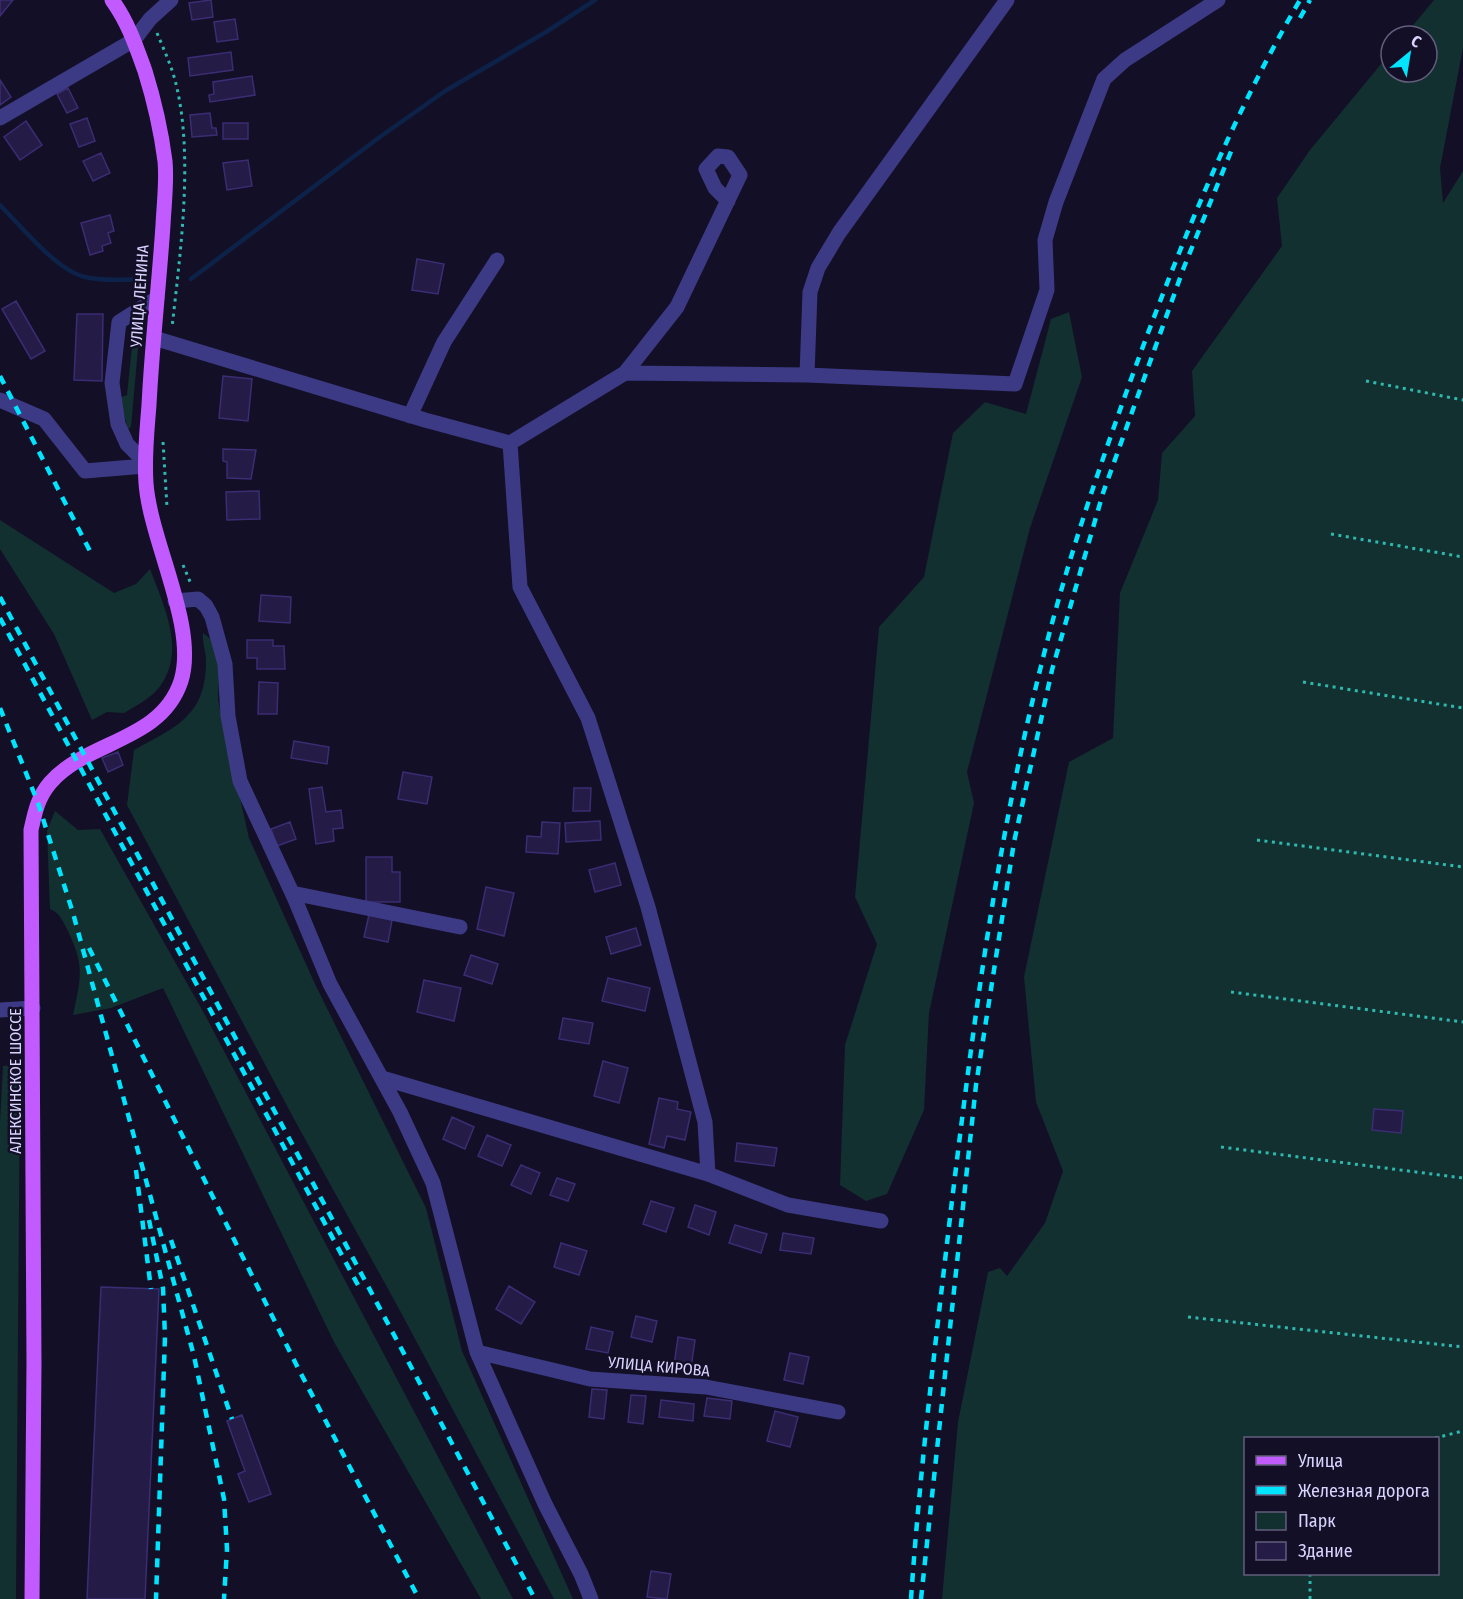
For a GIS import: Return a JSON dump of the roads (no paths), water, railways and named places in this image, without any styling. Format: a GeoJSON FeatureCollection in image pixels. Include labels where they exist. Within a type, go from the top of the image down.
{"type":"FeatureCollection","features":[{"type":"Feature","properties":{"kind":"main road","name":"УЛИЦА ЛЕНИНА"},"geometry":{"type":"LineString","coordinates":[[112,0],[134,40],[154,98],[165,163],[145,464],[151,519],[175,600]]}},
{"type":"Feature","properties":{"kind":"main road","name":"АЛЕКСИНСКОЕ ШОССЕ"},"geometry":{"type":"LineString","coordinates":[[32,1599],[33,1008],[30,846],[38,803],[51,783],[66,770],[129,736],[167,707],[179,685],[184,667],[183,636],[175,600]]}},
{"type":"Feature","properties":{"kind":"street"},"geometry":{"type":"LineString","coordinates":[[0,118],[134,40],[150,19],[171,0]]}},
{"type":"Feature","properties":{"kind":"street"},"geometry":{"type":"LineString","coordinates":[[807,375],[810,292],[818,268],[839,233],[1007,0]]}},
{"type":"Feature","properties":{"kind":"street"},"geometry":{"type":"LineString","coordinates":[[625,373],[807,375],[1015,384],[1047,290],[1045,240],[1056,202],[1104,79],[1125,60],[1218,0]]}},
{"type":"Feature","properties":{"kind":"street"},"geometry":{"type":"LineString","coordinates":[[154,338],[410,416],[510,443],[625,373],[677,307],[728,201]]}},
{"type":"Feature","properties":{"kind":"street"},"geometry":{"type":"LineString","coordinates":[[410,416],[444,342],[496,260]]}},
{"type":"Feature","properties":{"kind":"street"},"geometry":{"type":"LineString","coordinates":[[145,464],[122,435],[112,372],[119,322],[157,298]]}},
{"type":"Feature","properties":{"kind":"street"},"geometry":{"type":"LineString","coordinates":[[0,400],[44,419],[85,471],[145,464]]}},
{"type":"Feature","properties":{"kind":"street"},"geometry":{"type":"LineString","coordinates":[[510,443],[520,587],[588,718],[648,907],[705,1122],[708,1174]]}},
{"type":"Feature","properties":{"kind":"street"},"geometry":{"type":"LineString","coordinates":[[175,600],[198,599],[206,606],[212,617],[225,664],[230,735],[240,781],[292,893],[330,984],[381,1078],[433,1183],[477,1352],[544,1504],[581,1574],[591,1599]]}},
{"type":"Feature","properties":{"kind":"street"},"geometry":{"type":"LineString","coordinates":[[292,893],[460,927]]}},
{"type":"Feature","properties":{"kind":"street"},"geometry":{"type":"LineString","coordinates":[[0,1010],[33,1008]]}},
{"type":"Feature","properties":{"kind":"street"},"geometry":{"type":"LineString","coordinates":[[381,1078],[708,1174],[789,1205],[881,1221]]}},
{"type":"Feature","properties":{"kind":"street","name":"УЛИЦА КИРОВА"},"geometry":{"type":"LineString","coordinates":[[477,1352],[590,1379],[706,1388],[838,1412]]}},
{"type":"Feature","properties":{"kind":"waterway"},"geometry":{"type":"LineString","coordinates":[[191,279],[377,139],[445,91],[546,32],[595,0]]}},
{"type":"Feature","properties":{"kind":"waterway"},"geometry":{"type":"LineString","coordinates":[[0,205],[51,257],[74,273],[98,279],[140,279]]}},
{"type":"Feature","properties":{"kind":"railway"},"geometry":{"type":"LineString","coordinates":[[911,1599],[934,1355],[977,1004],[1011,801],[1041,666],[1090,498],[1164,290],[1236,122],[1300,0]]}},
{"type":"Feature","properties":{"kind":"railway"},"geometry":{"type":"LineString","coordinates":[[1300,18],[1310,0]]}},
{"type":"Feature","properties":{"kind":"railway"},"geometry":{"type":"LineString","coordinates":[[921,1599],[976,1085],[1014,842],[1052,670],[1103,493],[1184,267],[1232,149]]}},
{"type":"Feature","properties":{"kind":"railway"},"geometry":{"type":"LineString","coordinates":[[0,376],[93,557]]}},
{"type":"Feature","properties":{"kind":"railway"},"geometry":{"type":"LineString","coordinates":[[0,597],[535,1599]]}},
{"type":"Feature","properties":{"kind":"railway"},"geometry":{"type":"LineString","coordinates":[[0,618],[359,1287]]}},
{"type":"Feature","properties":{"kind":"railway"},"geometry":{"type":"LineString","coordinates":[[0,708],[38,803],[73,913],[194,1356],[224,1499],[227,1549],[224,1599]]}},
{"type":"Feature","properties":{"kind":"railway"},"geometry":{"type":"LineString","coordinates":[[89,948],[299,1370],[419,1599]]}},
{"type":"Feature","properties":{"kind":"railway"},"geometry":{"type":"LineString","coordinates":[[136,1170],[151,1289]]}},
{"type":"Feature","properties":{"kind":"railway"},"geometry":{"type":"LineString","coordinates":[[149,1220],[163,1288],[165,1336],[156,1599]]}},
{"type":"Feature","properties":{"kind":"railway"},"geometry":{"type":"LineString","coordinates":[[171,1240],[232,1419]]}}]}
